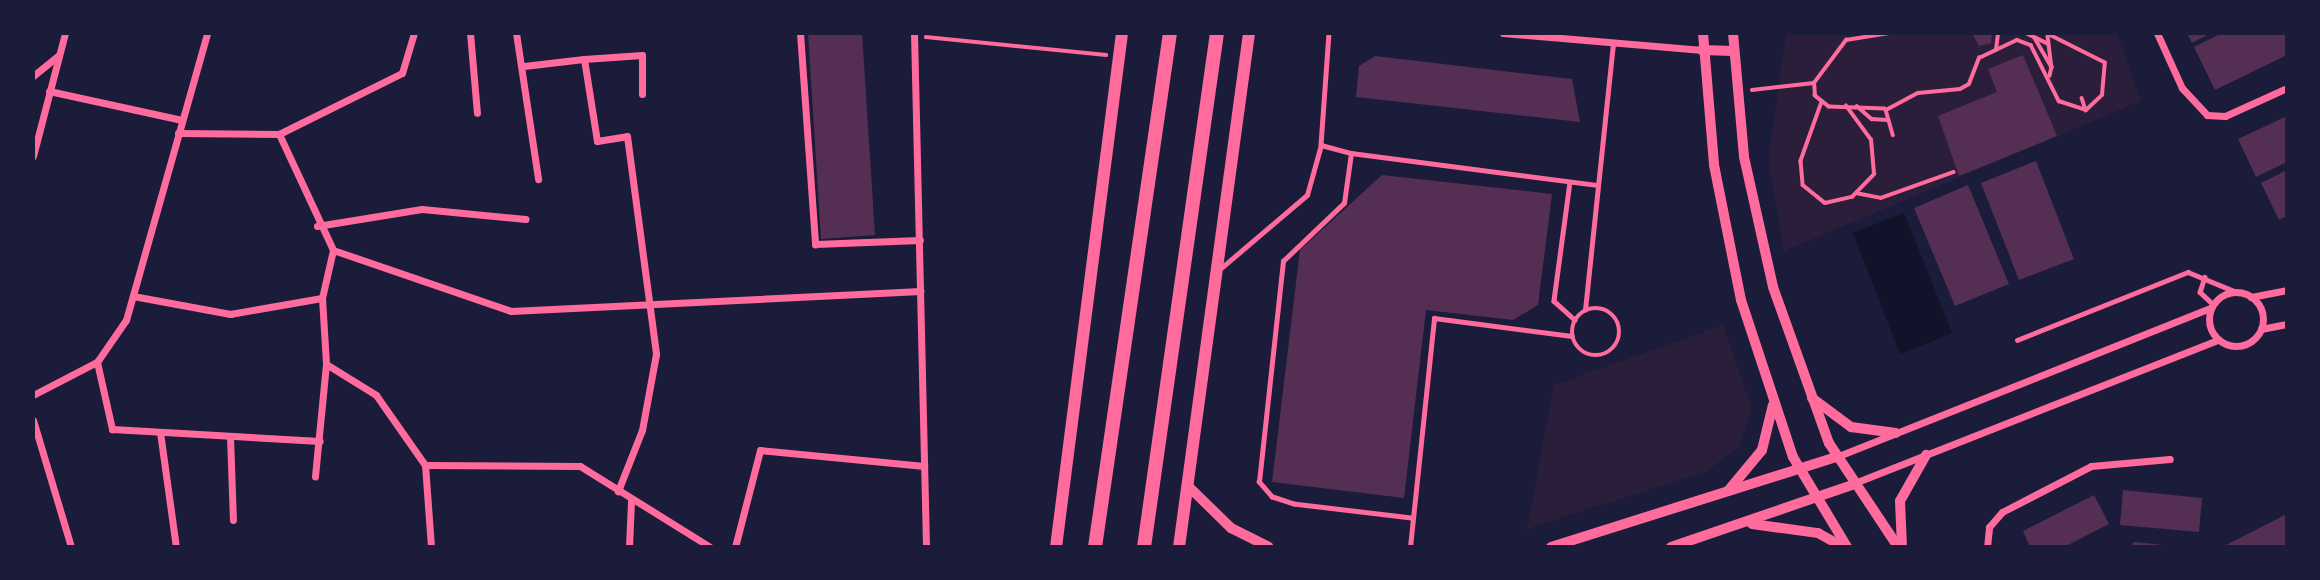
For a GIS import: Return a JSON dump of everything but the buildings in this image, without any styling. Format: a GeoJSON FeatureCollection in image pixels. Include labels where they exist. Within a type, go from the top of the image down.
{"type":"FeatureCollection","features":[{"type":"Feature","properties":{"kind":"highway"},"geometry":{"type":"LineString","coordinates":[[1095,547],[1170,33]]}},
{"type":"Feature","properties":{"kind":"highway"},"geometry":{"type":"LineString","coordinates":[[1144,547],[1217,33]]}},
{"type":"Feature","properties":{"kind":"main road"},"geometry":{"type":"LineString","coordinates":[[1056,547],[1122,33]]}},
{"type":"Feature","properties":{"kind":"main road"},"geometry":{"type":"LineString","coordinates":[[1179,547],[1249,33]]}},
{"type":"Feature","properties":{"kind":"street"},"geometry":{"type":"LineString","coordinates":[[33,156],[65,33]]}},
{"type":"Feature","properties":{"kind":"street"},"geometry":{"type":"LineString","coordinates":[[33,395],[97,362],[126,320],[207,33]]}},
{"type":"Feature","properties":{"kind":"street"},"geometry":{"type":"LineString","coordinates":[[178,133],[279,134],[402,73],[414,33]]}},
{"type":"Feature","properties":{"kind":"street"},"geometry":{"type":"LineString","coordinates":[[470,33],[477,113]]}},
{"type":"Feature","properties":{"kind":"street"},"geometry":{"type":"LineString","coordinates":[[516,33],[524,66],[538,179]]}},
{"type":"Feature","properties":{"kind":"street"},"geometry":{"type":"LineString","coordinates":[[800,33],[815,244],[920,240]]}},
{"type":"Feature","properties":{"kind":"street"},"geometry":{"type":"LineString","coordinates":[[1503,33],[1733,51]]}},
{"type":"Feature","properties":{"kind":"street"},"geometry":{"type":"LineString","coordinates":[[1703,33],[1702,50],[1719,192],[1741,300],[1799,470],[1845,547]]}},
{"type":"Feature","properties":{"kind":"street"},"geometry":{"type":"LineString","coordinates":[[1733,33],[1736,92],[1773,287],[1809,395],[1836,457],[1852,485],[1900,547]]}},
{"type":"Feature","properties":{"kind":"street"},"geometry":{"type":"LineString","coordinates":[[2157,33],[2182,88],[2207,115],[2225,116],[2287,88]]}},
{"type":"Feature","properties":{"kind":"street"},"geometry":{"type":"LineString","coordinates":[[914,34],[926,547]]}},
{"type":"Feature","properties":{"kind":"street"},"geometry":{"type":"LineString","coordinates":[[33,76],[59,55]]}},
{"type":"Feature","properties":{"kind":"street"},"geometry":{"type":"LineString","coordinates":[[524,66],[642,55],[642,94]]}},
{"type":"Feature","properties":{"kind":"street"},"geometry":{"type":"LineString","coordinates":[[584,60],[597,141],[627,136],[653,306],[651,393],[618,491]]}},
{"type":"Feature","properties":{"kind":"street"},"geometry":{"type":"LineString","coordinates":[[49,91],[182,120]]}},
{"type":"Feature","properties":{"kind":"street"},"geometry":{"type":"LineString","coordinates":[[279,134],[317,226],[333,250],[511,312],[920,291]]}},
{"type":"Feature","properties":{"kind":"street"},"geometry":{"type":"LineString","coordinates":[[317,226],[422,209],[526,219]]}},
{"type":"Feature","properties":{"kind":"street"},"geometry":{"type":"LineString","coordinates":[[315,476],[326,364],[322,298],[333,250]]}},
{"type":"Feature","properties":{"kind":"street"},"geometry":{"type":"LineString","coordinates":[[1551,547],[1836,457],[2239,293],[2251,297],[2287,290]]}},
{"type":"Feature","properties":{"kind":"street"},"geometry":{"type":"LineString","coordinates":[[133,296],[230,314],[322,298]]}},
{"type":"Feature","properties":{"kind":"street"},"geometry":{"type":"LineString","coordinates":[[2251,297],[2263,317],[2261,329]]}},
{"type":"Feature","properties":{"kind":"street"},"geometry":{"type":"LineString","coordinates":[[2212,306],[2208,320],[2218,340]]}},
{"type":"Feature","properties":{"kind":"street"},"geometry":{"type":"LineString","coordinates":[[1671,547],[1852,485],[2218,340],[2242,346],[2261,329],[2287,324]]}},
{"type":"Feature","properties":{"kind":"street"},"geometry":{"type":"LineString","coordinates":[[97,362],[112,429],[320,441]]}},
{"type":"Feature","properties":{"kind":"street"},"geometry":{"type":"LineString","coordinates":[[326,364],[376,395],[425,465],[431,547]]}},
{"type":"Feature","properties":{"kind":"street"},"geometry":{"type":"LineString","coordinates":[[1809,395],[1851,426],[1896,433]]}},
{"type":"Feature","properties":{"kind":"street"},"geometry":{"type":"LineString","coordinates":[[1727,492],[1762,450],[1774,403]]}},
{"type":"Feature","properties":{"kind":"street"},"geometry":{"type":"LineString","coordinates":[[33,419],[71,547]]}},
{"type":"Feature","properties":{"kind":"street"},"geometry":{"type":"LineString","coordinates":[[160,432],[176,547]]}},
{"type":"Feature","properties":{"kind":"street"},"geometry":{"type":"LineString","coordinates":[[230,436],[233,520]]}},
{"type":"Feature","properties":{"kind":"street"},"geometry":{"type":"LineString","coordinates":[[735,547],[760,450],[924,466]]}},
{"type":"Feature","properties":{"kind":"street"},"geometry":{"type":"LineString","coordinates":[[1900,547],[1900,501],[1926,455]]}},
{"type":"Feature","properties":{"kind":"street"},"geometry":{"type":"LineString","coordinates":[[1987,547],[1989,527],[2002,512],[2091,466],[2170,459]]}},
{"type":"Feature","properties":{"kind":"street"},"geometry":{"type":"LineString","coordinates":[[425,465],[580,466],[631,501],[710,547]]}},
{"type":"Feature","properties":{"kind":"street"},"geometry":{"type":"LineString","coordinates":[[1187,485],[1231,528],[1269,547]]}},
{"type":"Feature","properties":{"kind":"street"},"geometry":{"type":"LineString","coordinates":[[629,547],[631,501]]}},
{"type":"Feature","properties":{"kind":"street"},"geometry":{"type":"LineString","coordinates":[[1742,524],[1804,530],[1845,547]]}},
{"type":"Feature","properties":{"kind":"lane"},"geometry":{"type":"LineString","coordinates":[[1217,272],[1307,195],[1321,145],[1329,33]]}},
{"type":"Feature","properties":{"kind":"lane"},"geometry":{"type":"LineString","coordinates":[[1585,310],[1613,43]]}},
{"type":"Feature","properties":{"kind":"lane"},"geometry":{"type":"LineString","coordinates":[[1321,145],[1351,153],[1598,185]]}},
{"type":"Feature","properties":{"kind":"lane"},"geometry":{"type":"LineString","coordinates":[[1351,153],[1344,203],[1283,261],[1259,482],[1272,497],[1294,504],[1410,518]]}},
{"type":"Feature","properties":{"kind":"lane"},"geometry":{"type":"LineString","coordinates":[[1570,182],[1554,301],[1575,320]]}},
{"type":"Feature","properties":{"kind":"lane"},"geometry":{"type":"LineString","coordinates":[[2017,340],[2188,272],[2239,293]]}},
{"type":"Feature","properties":{"kind":"lane"},"geometry":{"type":"LineString","coordinates":[[2205,277],[2200,292],[2212,306]]}},
{"type":"Feature","properties":{"kind":"lane"},"geometry":{"type":"LineString","coordinates":[[1410,547],[1410,518],[1434,318],[1572,336],[1591,355],[1616,346],[1618,320],[1604,308],[1585,310],[1575,320],[1572,336]]}},
{"type":"Feature","properties":{"kind":"path"},"geometry":{"type":"LineString","coordinates":[[1814,83],[1831,50],[1868,35],[1890,33]]}},
{"type":"Feature","properties":{"kind":"path"},"geometry":{"type":"LineString","coordinates":[[1996,50],[1998,33]]}},
{"type":"Feature","properties":{"kind":"path"},"geometry":{"type":"LineString","coordinates":[[2026,33],[2049,44]]}},
{"type":"Feature","properties":{"kind":"path"},"geometry":{"type":"LineString","coordinates":[[914,34],[1119,56]]}},
{"type":"Feature","properties":{"kind":"path"},"geometry":{"type":"LineString","coordinates":[[2047,34],[2052,67],[2049,78]]}},
{"type":"Feature","properties":{"kind":"path"},"geometry":{"type":"LineString","coordinates":[[2047,34],[2105,63],[2108,75],[2102,95],[2086,110]]}},
{"type":"Feature","properties":{"kind":"path"},"geometry":{"type":"LineString","coordinates":[[2035,38],[2052,67]]}},
{"type":"Feature","properties":{"kind":"path"},"geometry":{"type":"LineString","coordinates":[[1822,102],[1886,110],[1918,93],[1960,89],[1969,83],[1979,58],[2025,40],[2049,78],[2059,101],[2086,110]]}},
{"type":"Feature","properties":{"kind":"path"},"geometry":{"type":"LineString","coordinates":[[1831,50],[1839,49]]}},
{"type":"Feature","properties":{"kind":"path"},"geometry":{"type":"LineString","coordinates":[[1736,92],[1814,83]]}},
{"type":"Feature","properties":{"kind":"path"},"geometry":{"type":"LineString","coordinates":[[1814,83],[1822,102],[1801,161],[1803,185],[1825,204],[1856,193],[1874,174],[1875,159],[1864,125],[1852,105]]}},
{"type":"Feature","properties":{"kind":"path"},"geometry":{"type":"LineString","coordinates":[[2082,98],[2086,110]]}},
{"type":"Feature","properties":{"kind":"path"},"geometry":{"type":"LineString","coordinates":[[1852,105],[1872,119],[1887,120]]}},
{"type":"Feature","properties":{"kind":"path"},"geometry":{"type":"LineString","coordinates":[[1886,110],[1893,135]]}},
{"type":"Feature","properties":{"kind":"path"},"geometry":{"type":"LineString","coordinates":[[1856,193],[1881,198],[1954,172]]}},
{"type":"Feature","properties":{"kind":"shaded area"},"geometry":{"type":"Polygon","coordinates":[[[1786,33],[2117,33],[2141,101],[1784,251],[1768,161],[1786,33]]]}},
{"type":"Feature","properties":{"kind":"shaded area"},"geometry":{"type":"Polygon","coordinates":[[[1904,213],[1952,333],[1900,354],[1853,233],[1904,213]]]}},
{"type":"Feature","properties":{"kind":"shaded area"},"geometry":{"type":"Polygon","coordinates":[[[1723,325],[1752,409],[1739,447],[1707,471],[1527,529],[1554,385],[1723,325]]]}}]}
